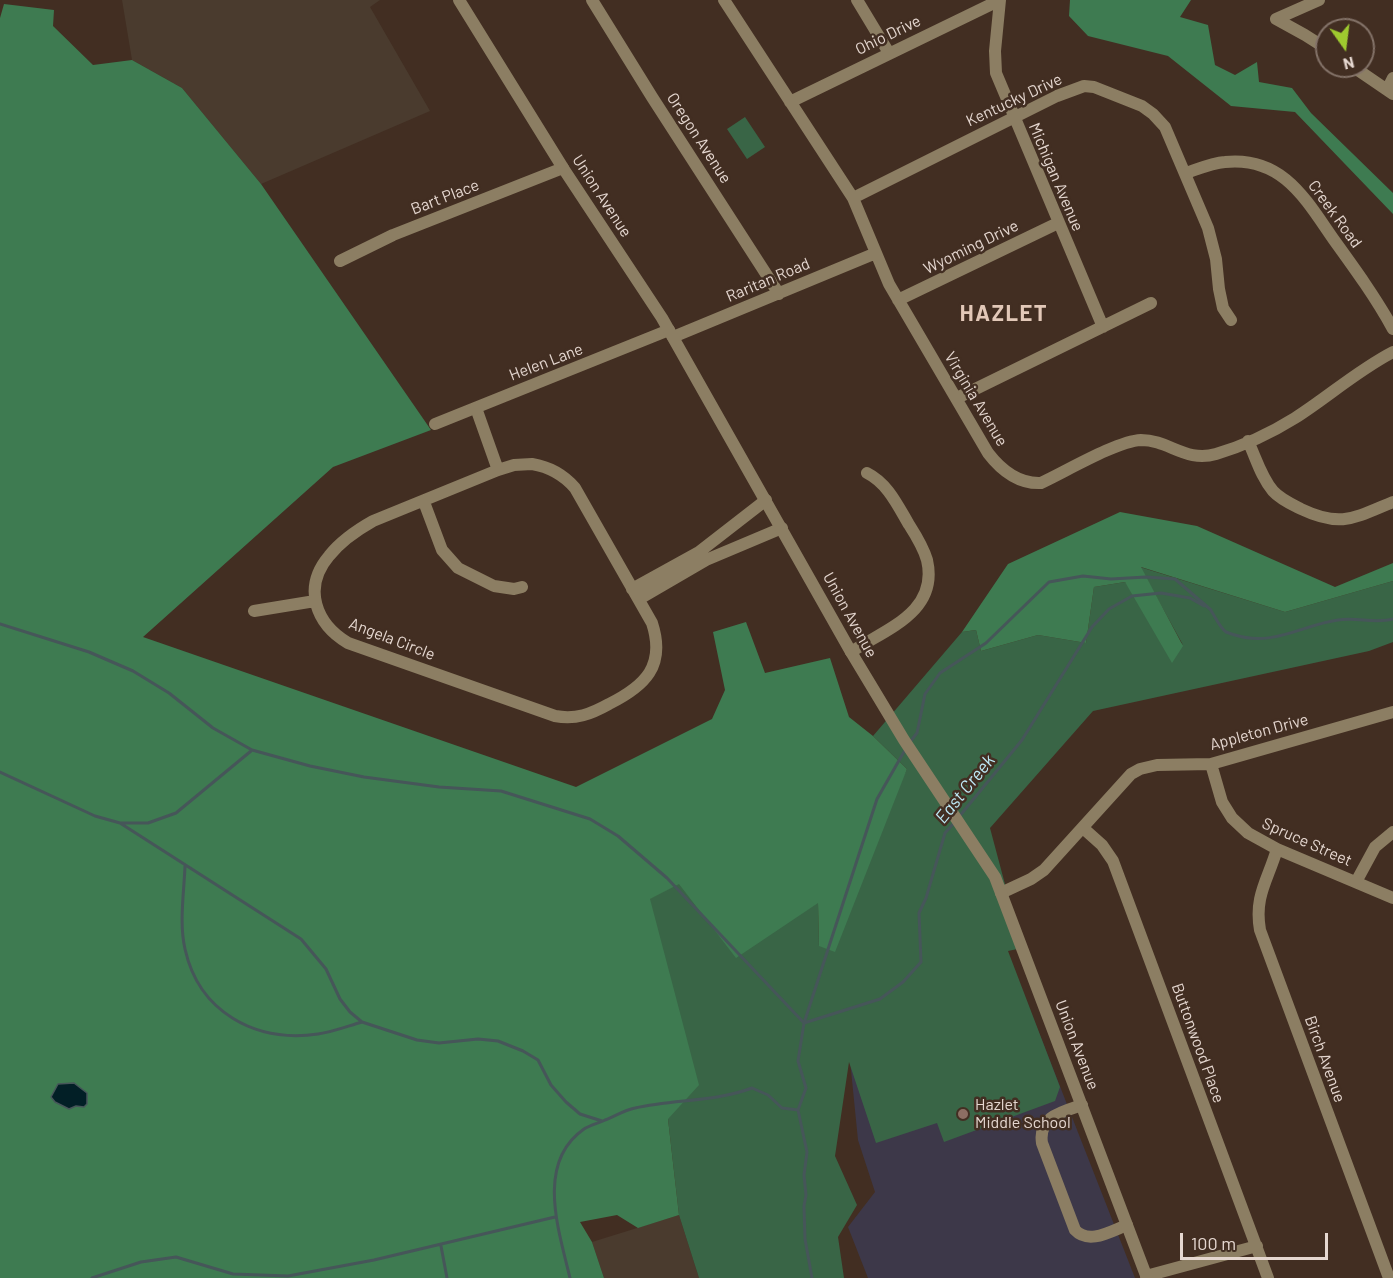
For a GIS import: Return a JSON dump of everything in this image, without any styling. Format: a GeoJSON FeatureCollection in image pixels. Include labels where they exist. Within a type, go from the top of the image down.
{"type":"FeatureCollection","features":[{"type":"Feature","properties":{"kind":"street","name":"Union Avenue"},"geometry":{"type":"LineString","coordinates":[[459,0],[563,168],[671,334],[851,652],[904,740],[995,877],[1146,1277]]}},
{"type":"Feature","properties":{"kind":"street","name":"Oregon Avenue"},"geometry":{"type":"LineString","coordinates":[[592,0],[652,98],[780,294]]}},
{"type":"Feature","properties":{"kind":"street","name":"Virginia Avenue"},"geometry":{"type":"LineString","coordinates":[[724,0],[852,198],[889,284],[992,458],[1006,472],[1032,483],[1041,483],[1120,445],[1138,441],[1155,442],[1189,455],[1214,454],[1248,441],[1295,418],[1393,352]]}},
{"type":"Feature","properties":{"kind":"street"},"geometry":{"type":"LineString","coordinates":[[857,0],[889,53]]}},
{"type":"Feature","properties":{"kind":"street","name":"Ohio Drive"},"geometry":{"type":"LineString","coordinates":[[790,102],[1000,0]]}},
{"type":"Feature","properties":{"kind":"street","name":"Michigan Avenue"},"geometry":{"type":"LineString","coordinates":[[1000,0],[994,63],[996,73],[1103,327]]}},
{"type":"Feature","properties":{"kind":"street"},"geometry":{"type":"LineString","coordinates":[[1315,42],[1276,20],[1319,0]]}},
{"type":"Feature","properties":{"kind":"street"},"geometry":{"type":"LineString","coordinates":[[1370,78],[1390,92],[1393,78]]}},
{"type":"Feature","properties":{"kind":"street","name":"Kentucky Drive"},"geometry":{"type":"LineString","coordinates":[[852,198],[1057,96],[1084,86],[1094,87],[1142,106],[1153,114],[1170,136],[1208,228],[1216,259],[1223,308],[1231,320]]}},
{"type":"Feature","properties":{"kind":"street","name":"Creek Road"},"geometry":{"type":"LineString","coordinates":[[1186,173],[1214,164],[1239,161],[1263,166],[1286,179],[1302,195],[1372,294],[1393,329]]}},
{"type":"Feature","properties":{"kind":"street","name":"Bart Place"},"geometry":{"type":"LineString","coordinates":[[340,261],[393,235],[563,168]]}},
{"type":"Feature","properties":{"kind":"street","name":"Wyoming Drive"},"geometry":{"type":"LineString","coordinates":[[898,300],[1058,223]]}},
{"type":"Feature","properties":{"kind":"street","name":"Raritan Road"},"geometry":{"type":"LineString","coordinates":[[671,334],[780,294],[876,253]]}},
{"type":"Feature","properties":{"kind":"street"},"geometry":{"type":"LineString","coordinates":[[957,398],[1151,303]]}},
{"type":"Feature","properties":{"kind":"street","name":"Helen Lane"},"geometry":{"type":"LineString","coordinates":[[435,424],[671,334]]}},
{"type":"Feature","properties":{"kind":"street"},"geometry":{"type":"LineString","coordinates":[[476,408],[498,470]]}},
{"type":"Feature","properties":{"kind":"street"},"geometry":{"type":"LineString","coordinates":[[1248,441],[1273,491],[1291,504],[1318,517],[1330,520],[1354,518],[1393,502]]}},
{"type":"Feature","properties":{"kind":"street","name":"Angela Circle"},"geometry":{"type":"LineString","coordinates":[[532,464],[548,468],[567,479],[575,488],[652,623],[657,646],[652,668],[646,678],[629,694],[592,713],[577,718],[555,717],[348,644],[328,628],[322,620],[315,601],[317,577],[331,554],[358,530],[424,502],[514,465],[532,464]]}},
{"type":"Feature","properties":{"kind":"street"},"geometry":{"type":"LineString","coordinates":[[851,652],[908,617],[922,600],[928,581],[927,559],[922,548],[894,499],[876,478],[867,473]]}},
{"type":"Feature","properties":{"kind":"street"},"geometry":{"type":"LineString","coordinates":[[636,594],[699,552],[766,500]]}},
{"type":"Feature","properties":{"kind":"street"},"geometry":{"type":"LineString","coordinates":[[424,502],[442,550],[458,568],[494,586],[514,589],[522,587]]}},
{"type":"Feature","properties":{"kind":"street"},"geometry":{"type":"LineString","coordinates":[[636,594],[706,560],[782,528]]}},
{"type":"Feature","properties":{"kind":"street"},"geometry":{"type":"LineString","coordinates":[[254,611],[315,601]]}},
{"type":"Feature","properties":{"kind":"street","name":"Appleton Drive"},"geometry":{"type":"LineString","coordinates":[[1001,892],[1031,879],[1044,870],[1131,774],[1140,769],[1157,765],[1211,764],[1393,712]]}},
{"type":"Feature","properties":{"kind":"street","name":"Spruce Street"},"geometry":{"type":"LineString","coordinates":[[1211,764],[1222,802],[1232,818],[1248,833],[1277,849],[1393,898]]}},
{"type":"Feature","properties":{"kind":"street","name":"Buttonwood Place"},"geometry":{"type":"LineString","coordinates":[[1083,828],[1102,845],[1113,861],[1268,1278]]}},
{"type":"Feature","properties":{"kind":"street"},"geometry":{"type":"LineString","coordinates":[[1356,882],[1375,847],[1393,832]]}},
{"type":"Feature","properties":{"kind":"street","name":"Birch Avenue"},"geometry":{"type":"LineString","coordinates":[[1277,849],[1258,903],[1257,915],[1260,930],[1389,1278]]}},
{"type":"Feature","properties":{"kind":"street"},"geometry":{"type":"LineString","coordinates":[[1082,1105],[1058,1114],[1045,1123],[1041,1136],[1042,1143],[1075,1230],[1080,1235],[1091,1237],[1126,1225]]}},
{"type":"Feature","properties":{"kind":"street"},"geometry":{"type":"LineString","coordinates":[[1146,1277],[1257,1246]]}},
{"type":"Feature","properties":{"kind":"shaded area"},"geometry":{"type":"Polygon","coordinates":[[[122,0],[380,0],[370,7],[430,111],[261,184],[182,88],[132,60],[122,0]]]}},
{"type":"Feature","properties":{"kind":"shaded area","name":"Hazlet Middle School"},"geometry":{"type":"Polygon","coordinates":[[[1007,951],[1135,1278],[868,1278],[848,1227],[875,1192],[858,1140],[850,1060],[1007,951]]]}},
{"type":"Feature","properties":{"kind":"shaded area"},"geometry":{"type":"Polygon","coordinates":[[[679,1215],[699,1278],[604,1278],[592,1242],[679,1215]]]}},
{"type":"Feature","properties":{"kind":"green space"},"geometry":{"type":"Polygon","coordinates":[[[1070,0],[1191,0],[1180,17],[1208,25],[1215,65],[1235,75],[1257,62],[1259,82],[1292,88],[1311,113],[1393,193],[1393,214],[1295,112],[1231,106],[1168,56],[1088,36],[1069,16],[1070,0]]]}},
{"type":"Feature","properties":{"kind":"green space"},"geometry":{"type":"Polygon","coordinates":[[[4,4],[54,10],[53,26],[93,65],[132,60],[182,88],[261,184],[431,430],[333,467],[143,637],[576,787],[712,719],[725,690],[713,632],[746,622],[765,673],[830,658],[849,717],[873,736],[907,769],[835,952],[819,946],[818,903],[736,958],[679,884],[650,899],[699,1085],[668,1119],[679,1215],[638,1228],[617,1215],[580,1222],[592,1242],[604,1278],[0,1278],[0,18],[4,4]]]}},
{"type":"Feature","properties":{"kind":"green space"},"geometry":{"type":"Polygon","coordinates":[[[745,117],[765,147],[747,159],[727,129],[745,117]]]}},
{"type":"Feature","properties":{"kind":"green space"},"geometry":{"type":"Polygon","coordinates":[[[1120,512],[1197,526],[1335,587],[1393,563],[1393,581],[1285,612],[1141,567],[1183,646],[1172,663],[1125,582],[1094,587],[1086,643],[1038,635],[981,651],[976,630],[962,632],[1008,564],[1120,512]]]}},
{"type":"Feature","properties":{"kind":"green space"},"geometry":{"type":"Polygon","coordinates":[[[1140,567],[1285,612],[1393,581],[1393,642],[1369,651],[1093,711],[990,828],[1022,948],[1008,951],[1060,1087],[1055,1101],[944,1142],[937,1123],[876,1143],[849,1062],[835,1156],[857,1205],[838,1237],[844,1278],[699,1278],[679,1215],[668,1119],[649,899],[679,883],[818,903],[819,946],[907,769],[873,736],[962,632],[976,630],[981,651],[1038,635],[1086,643],[1094,587],[1125,582],[1183,645],[1140,567]]]}},
{"type":"Feature","properties":{"kind":"water"},"geometry":{"type":"Polygon","coordinates":[[[74,1083],[87,1093],[87,1104],[84,1107],[76,1106],[69,1109],[55,1102],[51,1097],[58,1084],[74,1083]]]}},
{"type":"Feature","properties":{"kind":"waterway"},"geometry":{"type":"LineString","coordinates":[[910,742],[917,733],[925,694],[940,673],[986,643],[1049,582],[1083,576],[1111,579],[1146,577],[1175,579],[1211,610]]}},
{"type":"Feature","properties":{"kind":"waterway","name":"East Creek"},"geometry":{"type":"LineString","coordinates":[[958,818],[1022,740],[1092,627],[1109,609],[1132,596],[1161,593],[1190,598],[1204,606]]}},
{"type":"Feature","properties":{"kind":"waterway","name":"East Creek"},"geometry":{"type":"LineString","coordinates":[[1210,609],[1226,632],[1249,638],[1275,637],[1338,620],[1393,619]]}},
{"type":"Feature","properties":{"kind":"waterway"},"geometry":{"type":"LineString","coordinates":[[0,624],[89,652],[133,671],[169,693],[213,728],[252,750],[310,766],[364,777],[439,787],[501,791],[590,819],[618,836],[667,878],[804,1023],[877,799],[905,750]]}},
{"type":"Feature","properties":{"kind":"waterway"},"geometry":{"type":"LineString","coordinates":[[0,772],[95,816],[120,823],[148,823],[176,813],[251,751]]}},
{"type":"Feature","properties":{"kind":"waterway"},"geometry":{"type":"LineString","coordinates":[[120,823],[301,939],[326,969],[340,999],[362,1022],[417,1040],[439,1043],[478,1039],[498,1041],[523,1051],[538,1060],[551,1085],[566,1102],[580,1114],[602,1121]]}},
{"type":"Feature","properties":{"kind":"waterway","name":"East Creek"},"geometry":{"type":"LineString","coordinates":[[812,1278],[805,1239],[804,1175],[807,1152],[798,1110],[806,1088],[798,1061],[804,1023],[880,999],[903,982],[921,962],[919,913],[926,898],[945,833],[954,823]]}},
{"type":"Feature","properties":{"kind":"waterway"},"geometry":{"type":"LineString","coordinates":[[185,866],[182,918],[185,949],[192,971],[203,990],[217,1006],[252,1028],[295,1036],[318,1034],[362,1022]]}},
{"type":"Feature","properties":{"kind":"waterway"},"geometry":{"type":"LineString","coordinates":[[570,1278],[557,1219],[554,1199],[555,1179],[560,1160],[569,1143],[584,1129],[635,1108],[724,1096],[752,1088],[768,1095],[782,1108],[798,1110]]}},
{"type":"Feature","properties":{"kind":"waterway"},"geometry":{"type":"LineString","coordinates":[[92,1278],[141,1262],[176,1257],[233,1274],[288,1276],[374,1260],[555,1217]]}},
{"type":"Feature","properties":{"kind":"waterway"},"geometry":{"type":"LineString","coordinates":[[441,1246],[447,1278]]}},
{"type":"Feature","properties":{"kind":"place","name":"Hazlet Middle School"},"geometry":{"type":"Point","coordinates":[963,1114]}},
{"type":"Feature","properties":{"kind":"district","name":"HAZLET"},"geometry":{"type":"Point","coordinates":[1004,314]}}]}
